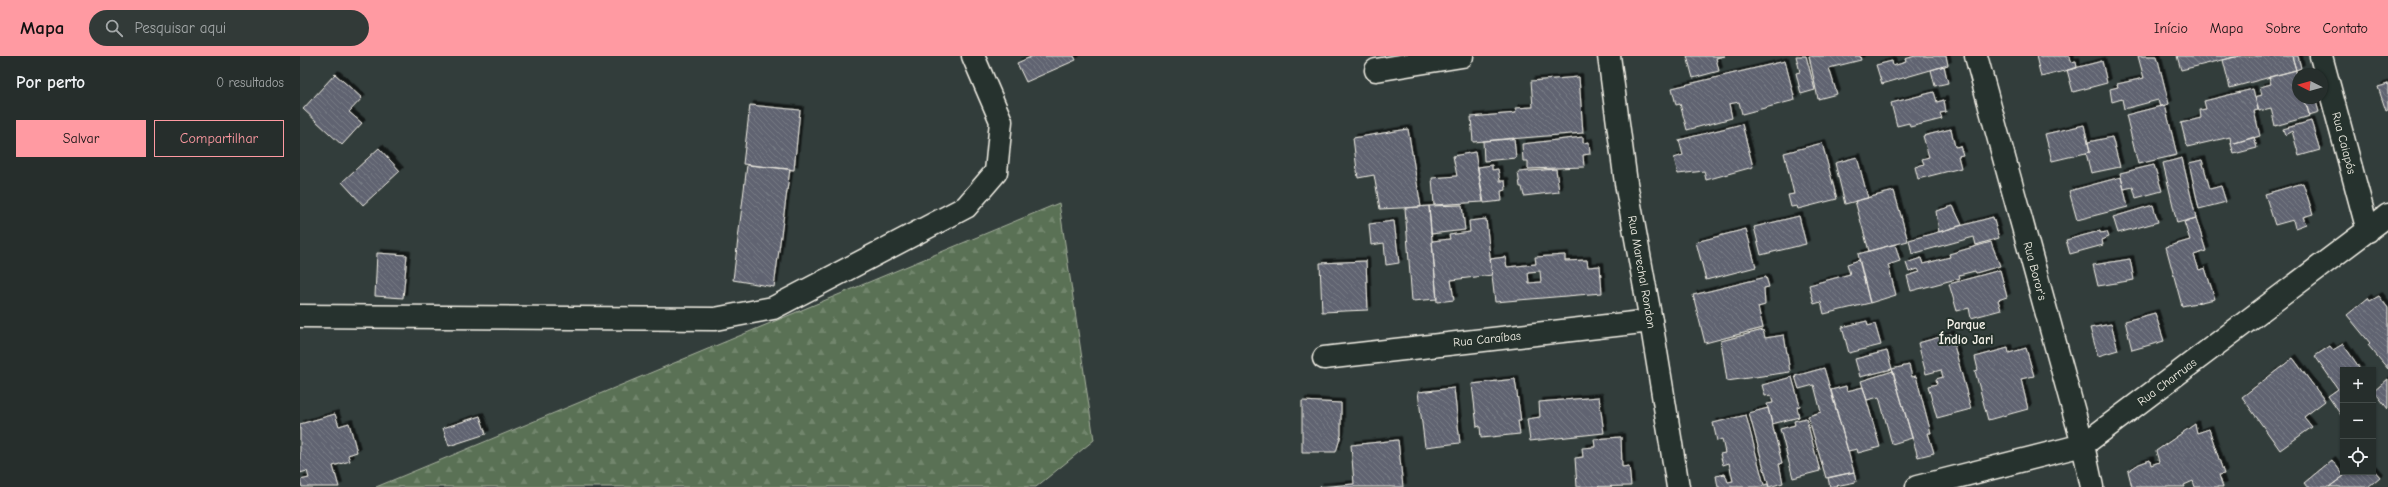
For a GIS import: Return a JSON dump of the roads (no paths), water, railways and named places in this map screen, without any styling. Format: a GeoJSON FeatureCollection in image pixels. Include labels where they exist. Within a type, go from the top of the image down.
{"type":"FeatureCollection","features":[{"type":"Feature","properties":{"kind":"street"},"geometry":{"type":"LineString","coordinates":[[300,316],[715,319],[773,308],[966,207],[996,172],[1001,121],[973,56]]}},
{"type":"Feature","properties":{"kind":"street"},"geometry":{"type":"LineString","coordinates":[[1376,70],[1462,56]]}},
{"type":"Feature","properties":{"kind":"street","name":"Rua Marechal Rondon"},"geometry":{"type":"LineString","coordinates":[[1609,56],[1626,183],[1651,321],[1678,487]]}},
{"type":"Feature","properties":{"kind":"street","name":"Rua Boror's"},"geometry":{"type":"LineString","coordinates":[[1976,56],[2083,445],[2092,487]]}},
{"type":"Feature","properties":{"kind":"street","name":"Rua Caiapós"},"geometry":{"type":"LineString","coordinates":[[2321,56],[2368,230]]}},
{"type":"Feature","properties":{"kind":"street","name":"Rua Charruas"},"geometry":{"type":"LineString","coordinates":[[1917,487],[2083,445],[2388,215]]}},
{"type":"Feature","properties":{"kind":"street","name":"Rua Caraíbas"},"geometry":{"type":"LineString","coordinates":[[1324,358],[1651,321]]}},
{"type":"Feature","properties":{"kind":"district","name":"Parque Índio Jari"},"geometry":{"type":"Point","coordinates":[1966,332]}}]}
